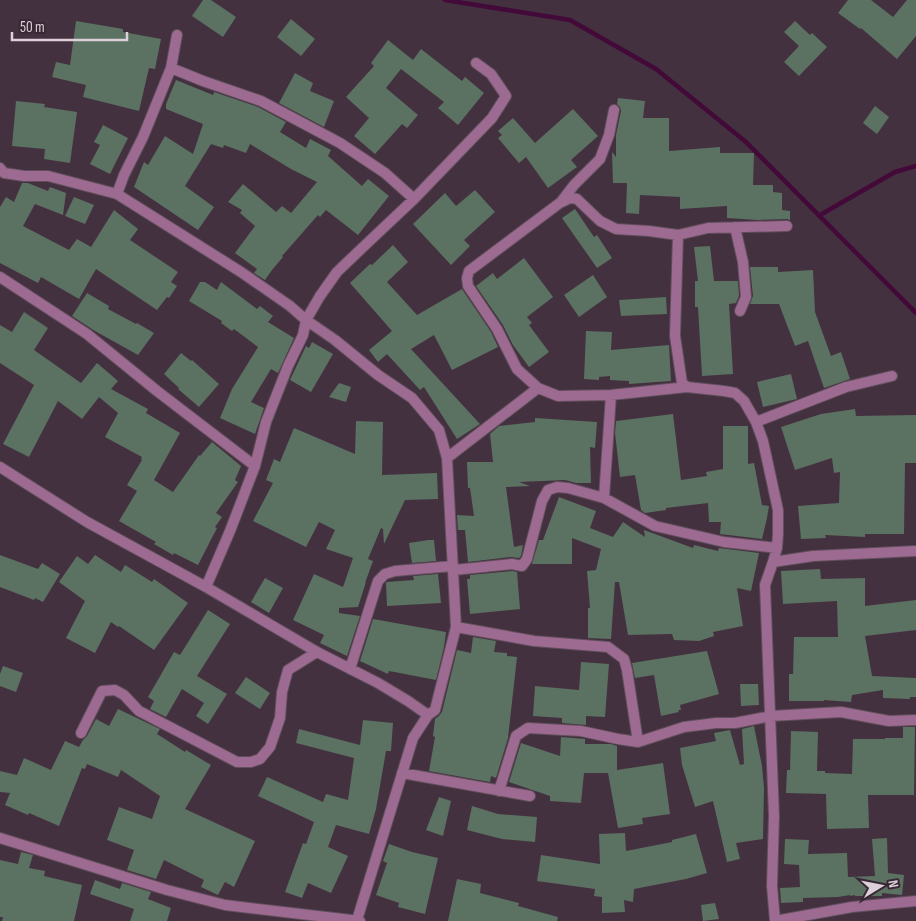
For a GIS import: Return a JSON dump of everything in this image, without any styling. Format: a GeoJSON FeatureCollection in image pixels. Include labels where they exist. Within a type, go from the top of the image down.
{"type":"FeatureCollection","features":[{"type":"Feature","properties":{"kind":"street"},"geometry":{"type":"LineString","coordinates":[[117,194],[171,68],[178,35]]}},
{"type":"Feature","properties":{"kind":"street"},"geometry":{"type":"LineString","coordinates":[[206,587],[255,466],[266,422],[288,366],[303,335],[306,320],[320,296],[338,272],[414,199],[492,118],[506,96],[491,74],[476,63]]}},
{"type":"Feature","properties":{"kind":"street"},"geometry":{"type":"LineString","coordinates":[[171,68],[203,81],[261,100],[340,143],[385,174],[414,199]]}},
{"type":"Feature","properties":{"kind":"street"},"geometry":{"type":"LineString","coordinates":[[561,202],[600,159],[609,136],[614,110]]}},
{"type":"Feature","properties":{"kind":"street"},"geometry":{"type":"LineString","coordinates":[[0,168],[4,173],[24,176],[48,176],[117,194],[242,272],[335,340],[378,375],[412,398],[439,430],[447,458],[456,627],[435,710],[428,715],[413,738],[358,921],[225,905],[167,890],[0,838]]}},
{"type":"Feature","properties":{"kind":"street"},"geometry":{"type":"LineString","coordinates":[[787,226],[708,228],[678,236],[649,231],[616,229],[600,222],[577,199],[570,198],[561,202],[469,271],[467,278],[468,286],[497,329],[517,369],[538,388],[558,396],[611,395],[687,387],[735,393],[744,401],[756,422],[763,441],[778,510],[777,548],[765,585],[774,816],[772,886],[775,921],[852,907],[916,901]]}},
{"type":"Feature","properties":{"kind":"street"},"geometry":{"type":"LineString","coordinates":[[735,227],[743,262],[746,298],[740,311]]}},
{"type":"Feature","properties":{"kind":"street"},"geometry":{"type":"LineString","coordinates":[[678,236],[675,336],[682,383],[687,387]]}},
{"type":"Feature","properties":{"kind":"street"},"geometry":{"type":"LineString","coordinates":[[1,280],[87,334],[157,391],[255,466]]}},
{"type":"Feature","properties":{"kind":"street"},"geometry":{"type":"LineString","coordinates":[[756,422],[846,387],[892,376]]}},
{"type":"Feature","properties":{"kind":"street"},"geometry":{"type":"LineString","coordinates":[[447,458],[538,388]]}},
{"type":"Feature","properties":{"kind":"street"},"geometry":{"type":"LineString","coordinates":[[604,498],[611,395]]}},
{"type":"Feature","properties":{"kind":"street"},"geometry":{"type":"LineString","coordinates":[[0,467],[87,522],[206,587],[317,652],[378,683],[428,715]]}},
{"type":"Feature","properties":{"kind":"street"},"geometry":{"type":"LineString","coordinates":[[350,669],[378,581],[385,574],[395,571],[512,564],[522,566],[527,560],[542,501],[548,490],[557,487],[568,488],[604,498],[655,526],[724,542],[777,548]]}},
{"type":"Feature","properties":{"kind":"street"},"geometry":{"type":"LineString","coordinates":[[773,562],[814,556],[916,550]]}},
{"type":"Feature","properties":{"kind":"street"},"geometry":{"type":"LineString","coordinates":[[456,627],[534,641],[608,647],[624,659],[638,742]]}},
{"type":"Feature","properties":{"kind":"street"},"geometry":{"type":"LineString","coordinates":[[81,733],[102,691],[116,690],[124,695],[140,711],[237,762],[251,762],[260,759],[270,746],[280,718],[282,692],[288,670],[317,652]]}},
{"type":"Feature","properties":{"kind":"street"},"geometry":{"type":"LineString","coordinates":[[499,791],[516,736],[528,728],[581,731],[638,742],[684,727],[735,723],[771,716],[842,712],[890,721],[916,720]]}},
{"type":"Feature","properties":{"kind":"street"},"geometry":{"type":"LineString","coordinates":[[402,773],[530,796]]}},
{"type":"Feature","properties":{"kind":"building"},"geometry":{"type":"Polygon","coordinates":[[[203,0],[211,0],[236,17],[223,37],[192,16],[203,0]]]}},
{"type":"Feature","properties":{"kind":"building"},"geometry":{"type":"Polygon","coordinates":[[[848,0],[871,0],[893,17],[907,0],[916,0],[916,36],[897,59],[861,28],[838,13],[848,0]]]}},
{"type":"Feature","properties":{"kind":"building"},"geometry":{"type":"Polygon","coordinates":[[[291,19],[315,39],[301,56],[277,37],[291,19]]]}},
{"type":"Feature","properties":{"kind":"building"},"geometry":{"type":"Polygon","coordinates":[[[76,21],[123,29],[123,32],[161,39],[155,69],[149,68],[139,111],[83,97],[86,85],[52,77],[56,62],[70,65],[76,21]]]}},
{"type":"Feature","properties":{"kind":"building"},"geometry":{"type":"Polygon","coordinates":[[[795,21],[827,47],[799,76],[784,62],[799,46],[784,32],[795,21]]]}},
{"type":"Feature","properties":{"kind":"building"},"geometry":{"type":"Polygon","coordinates":[[[388,40],[413,60],[421,49],[462,81],[465,77],[484,93],[458,125],[438,108],[444,102],[401,69],[386,88],[418,115],[407,128],[402,124],[375,154],[354,136],[369,118],[346,97],[374,66],[371,63],[388,40]]]}},
{"type":"Feature","properties":{"kind":"building"},"geometry":{"type":"Polygon","coordinates":[[[295,73],[313,83],[310,91],[334,101],[324,127],[279,103],[295,73]]]}},
{"type":"Feature","properties":{"kind":"building"},"geometry":{"type":"Polygon","coordinates":[[[176,80],[213,95],[214,92],[258,107],[286,122],[280,132],[306,148],[310,139],[331,150],[328,156],[362,186],[368,179],[389,196],[358,235],[326,210],[320,217],[318,215],[282,256],[265,280],[254,273],[257,269],[235,253],[255,226],[240,213],[242,210],[228,202],[243,184],[276,212],[282,206],[291,213],[317,182],[291,169],[250,144],[246,153],[224,145],[223,148],[211,144],[185,186],[214,207],[198,230],[134,187],[144,162],[148,165],[165,136],[193,154],[203,124],[166,109],[166,104],[176,80]]]}},
{"type":"Feature","properties":{"kind":"building"},"geometry":{"type":"Polygon","coordinates":[[[618,98],[645,101],[643,118],[669,118],[669,151],[720,147],[720,153],[754,153],[753,185],[773,185],[773,192],[782,193],[782,210],[790,211],[790,220],[727,218],[727,206],[680,209],[680,197],[640,195],[639,214],[626,213],[627,183],[613,183],[612,152],[616,157],[616,135],[621,111],[617,104],[618,98]]]}},
{"type":"Feature","properties":{"kind":"building"},"geometry":{"type":"Polygon","coordinates":[[[16,101],[45,104],[44,107],[77,112],[70,163],[44,159],[45,149],[12,146],[16,101]]]}},
{"type":"Feature","properties":{"kind":"building"},"geometry":{"type":"Polygon","coordinates":[[[875,106],[889,117],[877,134],[863,123],[875,106]]]}},
{"type":"Feature","properties":{"kind":"building"},"geometry":{"type":"Polygon","coordinates":[[[573,109],[598,136],[571,160],[577,167],[548,188],[526,157],[519,163],[498,138],[502,135],[498,131],[513,118],[535,143],[573,109]]]}},
{"type":"Feature","properties":{"kind":"building"},"geometry":{"type":"Polygon","coordinates":[[[103,125],[128,138],[110,174],[90,164],[100,145],[94,142],[103,125]]]}},
{"type":"Feature","properties":{"kind":"building"},"geometry":{"type":"Polygon","coordinates":[[[22,183],[28,183],[48,191],[50,187],[66,193],[63,215],[35,204],[23,226],[69,250],[77,239],[91,247],[114,210],[138,229],[130,240],[178,272],[171,282],[177,286],[169,298],[167,297],[157,310],[96,269],[79,299],[41,277],[38,283],[0,263],[0,207],[6,197],[14,202],[22,183]]]}},
{"type":"Feature","properties":{"kind":"building"},"geometry":{"type":"Polygon","coordinates":[[[475,190],[495,212],[464,240],[470,246],[451,265],[413,224],[445,193],[456,206],[475,190]]]}},
{"type":"Feature","properties":{"kind":"building"},"geometry":{"type":"Polygon","coordinates":[[[74,197],[94,205],[85,224],[65,216],[74,197]]]}},
{"type":"Feature","properties":{"kind":"building"},"geometry":{"type":"Polygon","coordinates":[[[575,209],[594,237],[597,235],[612,258],[597,268],[562,218],[575,209]]]}},
{"type":"Feature","properties":{"kind":"building"},"geometry":{"type":"Polygon","coordinates":[[[393,245],[408,262],[387,282],[417,315],[462,289],[491,332],[498,347],[452,370],[434,335],[411,349],[480,424],[457,439],[424,387],[420,390],[387,354],[378,362],[369,350],[392,331],[350,283],[393,245]]]}},
{"type":"Feature","properties":{"kind":"building"},"geometry":{"type":"Polygon","coordinates":[[[710,246],[714,281],[738,281],[739,296],[736,303],[729,304],[733,374],[702,376],[698,307],[695,307],[695,281],[698,281],[694,247],[710,246]]]}},
{"type":"Feature","properties":{"kind":"building"},"geometry":{"type":"Polygon","coordinates":[[[524,258],[553,297],[527,317],[532,323],[529,325],[549,352],[529,367],[476,286],[493,273],[497,279],[524,258]]]}},
{"type":"Feature","properties":{"kind":"building"},"geometry":{"type":"Polygon","coordinates":[[[750,267],[778,267],[778,272],[813,270],[815,312],[831,356],[841,352],[850,379],[824,388],[808,341],[795,346],[779,304],[750,304],[753,296],[750,267]]]}},
{"type":"Feature","properties":{"kind":"building"},"geometry":{"type":"Polygon","coordinates":[[[593,275],[607,297],[579,317],[564,295],[593,275]]]}},
{"type":"Feature","properties":{"kind":"building"},"geometry":{"type":"Polygon","coordinates":[[[200,282],[205,282],[217,290],[221,282],[257,309],[260,306],[273,316],[268,322],[294,338],[278,373],[271,369],[251,402],[264,408],[255,434],[220,418],[232,389],[258,347],[234,329],[232,331],[221,323],[222,321],[189,301],[200,282]]]}},
{"type":"Feature","properties":{"kind":"building"},"geometry":{"type":"Polygon","coordinates":[[[87,293],[109,306],[108,309],[154,333],[138,355],[72,316],[87,293]]]}},
{"type":"Feature","properties":{"kind":"building"},"geometry":{"type":"Polygon","coordinates":[[[666,297],[667,314],[621,316],[619,300],[666,297]]]}},
{"type":"Feature","properties":{"kind":"building"},"geometry":{"type":"Polygon","coordinates":[[[24,312],[48,328],[34,350],[81,383],[97,363],[118,381],[111,389],[148,409],[146,413],[180,433],[154,480],[173,492],[199,455],[212,442],[241,466],[235,480],[238,482],[216,513],[222,517],[215,527],[217,528],[198,565],[174,553],[173,555],[154,544],[156,542],[119,521],[137,491],[127,485],[142,457],[105,437],[118,413],[99,397],[82,419],[58,401],[29,457],[3,444],[34,385],[0,363],[0,325],[12,332],[24,312]]]}},
{"type":"Feature","properties":{"kind":"building"},"geometry":{"type":"Polygon","coordinates":[[[586,331],[612,332],[611,350],[669,345],[671,381],[629,384],[629,381],[610,380],[610,376],[599,377],[599,380],[584,379],[586,331]]]}},
{"type":"Feature","properties":{"kind":"building"},"geometry":{"type":"Polygon","coordinates":[[[312,342],[333,354],[311,392],[290,380],[306,346],[309,348],[312,342]]]}},
{"type":"Feature","properties":{"kind":"building"},"geometry":{"type":"Polygon","coordinates":[[[181,353],[192,360],[219,384],[199,407],[164,374],[181,353]]]}},
{"type":"Feature","properties":{"kind":"building"},"geometry":{"type":"Polygon","coordinates":[[[791,374],[797,399],[763,407],[757,382],[791,374]]]}},
{"type":"Feature","properties":{"kind":"building"},"geometry":{"type":"Polygon","coordinates":[[[339,383],[351,387],[346,402],[329,397],[339,383]]]}},
{"type":"Feature","properties":{"kind":"building"},"geometry":{"type":"Polygon","coordinates":[[[855,409],[856,416],[916,415],[916,463],[905,463],[904,534],[865,534],[865,537],[825,535],[826,538],[801,539],[798,506],[839,503],[840,472],[834,473],[832,458],[795,470],[781,427],[821,414],[855,409]]]}},
{"type":"Feature","properties":{"kind":"building"},"geometry":{"type":"Polygon","coordinates":[[[673,414],[681,480],[707,476],[706,472],[723,469],[723,426],[748,426],[748,464],[754,463],[762,505],[769,506],[762,539],[720,534],[721,522],[709,522],[708,503],[666,508],[666,510],[645,513],[641,510],[635,475],[620,477],[615,433],[616,421],[673,414]]]}},
{"type":"Feature","properties":{"kind":"building"},"geometry":{"type":"Polygon","coordinates":[[[535,418],[597,422],[595,448],[590,447],[591,483],[576,483],[565,480],[519,482],[530,486],[506,487],[514,547],[523,545],[521,556],[519,558],[511,557],[468,562],[465,530],[458,530],[457,515],[474,516],[470,488],[468,488],[467,462],[493,462],[490,434],[499,426],[535,422],[535,418]]]}},
{"type":"Feature","properties":{"kind":"building"},"geometry":{"type":"Polygon","coordinates":[[[356,421],[383,422],[382,475],[437,473],[438,499],[405,500],[384,544],[383,529],[381,528],[368,559],[373,561],[358,607],[339,608],[339,613],[360,616],[347,656],[320,643],[324,635],[293,620],[314,574],[343,587],[353,558],[326,549],[335,530],[319,522],[306,547],[253,521],[273,483],[266,480],[274,459],[280,462],[294,428],[355,454],[356,421]]]}},
{"type":"Feature","properties":{"kind":"building"},"geometry":{"type":"Polygon","coordinates":[[[559,497],[596,511],[590,528],[613,537],[623,522],[645,537],[644,530],[693,548],[694,545],[718,551],[719,548],[759,553],[751,591],[737,588],[743,626],[713,632],[714,636],[699,641],[674,640],[672,634],[628,635],[619,582],[615,582],[611,639],[588,638],[588,608],[590,608],[587,571],[596,570],[601,549],[572,538],[572,564],[532,564],[539,540],[543,540],[559,497]]]}},
{"type":"Feature","properties":{"kind":"building"},"geometry":{"type":"Polygon","coordinates":[[[434,540],[436,561],[412,563],[409,543],[434,540]]]}},
{"type":"Feature","properties":{"kind":"building"},"geometry":{"type":"Polygon","coordinates":[[[0,555],[38,569],[42,563],[60,574],[43,602],[0,587],[0,555]]]}},
{"type":"Feature","properties":{"kind":"building"},"geometry":{"type":"Polygon","coordinates":[[[95,555],[121,572],[125,565],[152,582],[154,579],[188,603],[154,650],[111,622],[95,653],[66,638],[85,601],[59,582],[77,556],[88,564],[95,555]]]}},
{"type":"Feature","properties":{"kind":"building"},"geometry":{"type":"Polygon","coordinates":[[[820,569],[821,579],[865,578],[865,606],[916,600],[916,630],[865,636],[872,676],[916,678],[916,697],[910,697],[910,699],[883,698],[883,690],[852,695],[851,702],[824,700],[789,701],[789,674],[793,674],[794,637],[838,637],[837,601],[783,604],[781,571],[820,569]]]}},
{"type":"Feature","properties":{"kind":"building"},"geometry":{"type":"Polygon","coordinates":[[[517,572],[520,609],[470,614],[467,579],[470,579],[470,575],[517,572]]]}},
{"type":"Feature","properties":{"kind":"building"},"geometry":{"type":"Polygon","coordinates":[[[438,574],[441,603],[387,606],[387,582],[414,580],[413,576],[438,574]]]}},
{"type":"Feature","properties":{"kind":"building"},"geometry":{"type":"Polygon","coordinates":[[[265,578],[283,588],[269,613],[251,602],[265,578]]]}},
{"type":"Feature","properties":{"kind":"building"},"geometry":{"type":"Polygon","coordinates":[[[208,610],[230,624],[197,676],[227,694],[208,724],[196,716],[204,703],[182,689],[166,717],[150,709],[154,701],[148,697],[174,652],[180,655],[208,610]]]}},
{"type":"Feature","properties":{"kind":"building"},"geometry":{"type":"Polygon","coordinates":[[[373,619],[446,632],[436,680],[389,671],[388,674],[360,661],[373,619]]]}},
{"type":"Feature","properties":{"kind":"building"},"geometry":{"type":"Polygon","coordinates":[[[473,637],[496,641],[494,652],[507,653],[507,656],[517,657],[508,738],[496,778],[491,776],[490,782],[429,771],[435,737],[433,736],[435,719],[442,712],[457,650],[471,653],[473,637]]]}},
{"type":"Feature","properties":{"kind":"building"},"geometry":{"type":"Polygon","coordinates":[[[707,651],[719,694],[680,705],[681,710],[678,710],[679,712],[661,716],[654,675],[635,678],[632,663],[707,651]]]}},
{"type":"Feature","properties":{"kind":"building"},"geometry":{"type":"Polygon","coordinates":[[[581,662],[609,664],[605,717],[586,716],[586,725],[562,723],[562,718],[533,716],[535,686],[579,690],[581,662]]]}},
{"type":"Feature","properties":{"kind":"building"},"geometry":{"type":"Polygon","coordinates":[[[3,666],[23,673],[16,692],[0,686],[0,674],[3,666]]]}},
{"type":"Feature","properties":{"kind":"building"},"geometry":{"type":"Polygon","coordinates":[[[246,677],[270,693],[260,709],[235,693],[246,677]]]}},
{"type":"Feature","properties":{"kind":"building"},"geometry":{"type":"Polygon","coordinates":[[[740,684],[758,684],[759,705],[741,706],[740,684]]]}},
{"type":"Feature","properties":{"kind":"building"},"geometry":{"type":"Polygon","coordinates":[[[118,709],[160,729],[157,734],[185,752],[186,750],[211,765],[185,809],[255,841],[234,887],[225,882],[218,895],[201,887],[204,880],[164,860],[156,879],[127,870],[134,850],[107,840],[119,807],[152,819],[160,796],[121,770],[118,777],[87,764],[85,769],[82,768],[59,826],[5,805],[10,793],[0,792],[0,771],[17,775],[24,758],[51,770],[65,741],[79,747],[96,719],[109,726],[118,709]]]}},
{"type":"Feature","properties":{"kind":"building"},"geometry":{"type":"Polygon","coordinates":[[[363,720],[393,723],[391,751],[386,751],[376,809],[369,834],[336,825],[328,847],[348,856],[331,893],[308,883],[302,898],[285,892],[303,843],[306,844],[314,822],[258,796],[267,777],[323,802],[326,794],[348,800],[354,758],[296,743],[299,729],[360,745],[363,720]]]}},
{"type":"Feature","properties":{"kind":"building"},"geometry":{"type":"Polygon","coordinates":[[[754,726],[762,766],[764,788],[763,839],[736,843],[740,859],[727,862],[713,801],[695,807],[682,765],[680,748],[716,741],[714,733],[730,730],[740,765],[744,764],[742,729],[754,726]]]}},
{"type":"Feature","properties":{"kind":"building"},"geometry":{"type":"Polygon","coordinates":[[[903,727],[915,727],[914,795],[868,795],[869,828],[827,829],[826,794],[786,793],[787,770],[790,770],[791,731],[818,732],[817,771],[852,774],[853,739],[903,738],[903,727]]]}},
{"type":"Feature","properties":{"kind":"building"},"geometry":{"type":"Polygon","coordinates":[[[561,737],[585,739],[585,744],[611,744],[617,746],[617,770],[663,763],[670,814],[642,818],[643,824],[618,828],[608,773],[584,773],[581,803],[550,801],[550,796],[509,782],[521,743],[560,756],[561,737]]]}},
{"type":"Feature","properties":{"kind":"building"},"geometry":{"type":"Polygon","coordinates":[[[439,797],[451,801],[443,836],[426,830],[439,797]]]}},
{"type":"Feature","properties":{"kind":"building"},"geometry":{"type":"Polygon","coordinates":[[[472,806],[498,814],[537,817],[535,842],[502,839],[467,830],[472,806]]]}},
{"type":"Feature","properties":{"kind":"building"},"geometry":{"type":"Polygon","coordinates":[[[625,833],[626,851],[672,842],[672,840],[696,834],[707,873],[634,889],[633,902],[624,900],[625,912],[602,913],[602,897],[594,896],[595,889],[537,881],[541,855],[600,864],[599,834],[625,833]]]}},
{"type":"Feature","properties":{"kind":"building"},"geometry":{"type":"Polygon","coordinates":[[[887,838],[888,873],[904,875],[902,895],[882,893],[882,896],[850,895],[803,898],[803,902],[781,903],[780,888],[800,887],[799,865],[784,864],[785,839],[809,840],[808,854],[847,853],[848,877],[875,876],[872,839],[887,838]]]}},
{"type":"Feature","properties":{"kind":"building"},"geometry":{"type":"Polygon","coordinates":[[[389,844],[438,858],[425,914],[398,907],[399,903],[376,895],[387,863],[383,861],[389,844]]]}},
{"type":"Feature","properties":{"kind":"building"},"geometry":{"type":"Polygon","coordinates":[[[21,852],[33,855],[29,868],[45,871],[44,876],[82,885],[74,921],[2,921],[3,917],[0,917],[0,860],[18,864],[21,852]]]}},
{"type":"Feature","properties":{"kind":"building"},"geometry":{"type":"Polygon","coordinates":[[[457,879],[481,884],[480,893],[519,903],[518,906],[558,917],[557,921],[448,921],[457,879]]]}},
{"type":"Feature","properties":{"kind":"building"},"geometry":{"type":"Polygon","coordinates":[[[95,880],[120,889],[122,883],[151,892],[148,899],[171,908],[167,921],[130,921],[134,909],[90,894],[95,880]]]}},
{"type":"Feature","properties":{"kind":"building"},"geometry":{"type":"Polygon","coordinates":[[[715,903],[719,919],[703,921],[701,905],[715,903]]]}},
{"type":"Feature","properties":{"kind":"waterway"},"geometry":{"type":"LineString","coordinates":[[445,0],[570,20],[656,69],[746,142],[916,313]]}},
{"type":"Feature","properties":{"kind":"waterway"},"geometry":{"type":"LineString","coordinates":[[820,215],[895,172],[916,166]]}}]}
